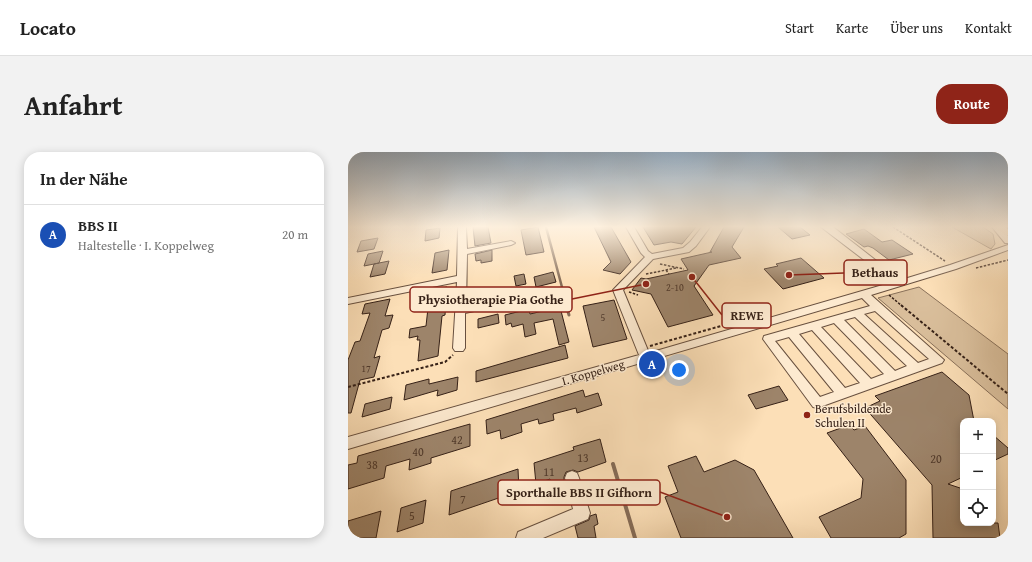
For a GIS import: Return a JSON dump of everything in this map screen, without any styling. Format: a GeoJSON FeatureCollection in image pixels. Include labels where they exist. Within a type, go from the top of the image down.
{"type":"FeatureCollection","features":[{"type":"Feature","properties":{"kind":"street"},"geometry":{"type":"LineString","coordinates":[[460,348],[462,245]]}},
{"type":"Feature","properties":{"kind":"street"},"geometry":{"type":"LineString","coordinates":[[462,252],[500,245]]}},
{"type":"Feature","properties":{"kind":"street"},"geometry":{"type":"LineString","coordinates":[[640,245],[648,259]]}},
{"type":"Feature","properties":{"kind":"street"},"geometry":{"type":"LineString","coordinates":[[645,358],[618,290],[648,259],[686,250],[692,245]]}},
{"type":"Feature","properties":{"kind":"street"},"geometry":{"type":"LineString","coordinates":[[852,245],[900,283]]}},
{"type":"Feature","properties":{"kind":"street","name":"I. Koppelweg"},"geometry":{"type":"LineString","coordinates":[[348,443],[864,294],[953,267],[1008,247]]}},
{"type":"Feature","properties":{"kind":"street"},"geometry":{"type":"LineString","coordinates":[[348,300],[461,278]]}},
{"type":"Feature","properties":{"kind":"street"},"geometry":{"type":"LineString","coordinates":[[864,294],[938,360],[817,403],[768,339],[877,307]]}},
{"type":"Feature","properties":{"kind":"street"},"geometry":{"type":"LineString","coordinates":[[461,311],[525,297]]}},
{"type":"Feature","properties":{"kind":"street"},"geometry":{"type":"LineString","coordinates":[[857,313],[916,368]]}},
{"type":"Feature","properties":{"kind":"street"},"geometry":{"type":"LineString","coordinates":[[836,319],[893,376]]}},
{"type":"Feature","properties":{"kind":"street"},"geometry":{"type":"LineString","coordinates":[[814,326],[869,385]]}},
{"type":"Feature","properties":{"kind":"street"},"geometry":{"type":"LineString","coordinates":[[791,332],[843,394]]}},
{"type":"Feature","properties":{"kind":"street"},"geometry":{"type":"LineString","coordinates":[[524,538],[582,513],[572,478]]}},
{"type":"Feature","properties":{"kind":"path"},"geometry":{"type":"LineString","coordinates":[[920,245],[953,267]]}},
{"type":"Feature","properties":{"kind":"path"},"geometry":{"type":"LineString","coordinates":[[648,259],[684,269]]}},
{"type":"Feature","properties":{"kind":"path"},"geometry":{"type":"LineString","coordinates":[[640,276],[676,268]]}},
{"type":"Feature","properties":{"kind":"path"},"geometry":{"type":"LineString","coordinates":[[666,270],[669,274]]}},
{"type":"Feature","properties":{"kind":"path"},"geometry":{"type":"LineString","coordinates":[[632,286],[627,291],[638,295]]}},
{"type":"Feature","properties":{"kind":"path"},"geometry":{"type":"LineString","coordinates":[[886,292],[1008,394]]}},
{"type":"Feature","properties":{"kind":"path"},"geometry":{"type":"LineString","coordinates":[[348,387],[445,362],[460,348]]}},
{"type":"Feature","properties":{"kind":"shaded area"},"geometry":{"type":"Polygon","coordinates":[[[984,245],[994,245],[991,249],[984,245]]]}},
{"type":"Feature","properties":{"kind":"shaded area"},"geometry":{"type":"Polygon","coordinates":[[[919,287],[1008,354],[1008,409],[878,298],[919,287]]]}},
{"type":"Feature","properties":{"kind":"building"},"geometry":{"type":"Polygon","coordinates":[[[360,245],[375,245],[374,249],[357,252],[360,245]]]}},
{"type":"Feature","properties":{"kind":"building"},"geometry":{"type":"Polygon","coordinates":[[[524,245],[542,245],[544,252],[526,255],[524,245]]]}},
{"type":"Feature","properties":{"kind":"building"},"geometry":{"type":"Polygon","coordinates":[[[603,245],[621,245],[631,262],[620,274],[603,270],[611,262],[603,245]]]}},
{"type":"Feature","properties":{"kind":"building"},"geometry":{"type":"Polygon","coordinates":[[[714,245],[733,245],[732,247],[741,258],[709,265],[694,286],[713,315],[668,327],[651,294],[632,290],[641,278],[646,279],[688,270],[681,259],[712,252],[710,252],[714,245]]]}},
{"type":"Feature","properties":{"kind":"building"},"geometry":{"type":"Polygon","coordinates":[[[861,245],[900,245],[913,254],[889,260],[873,248],[868,246],[864,247],[861,245]]]}},
{"type":"Feature","properties":{"kind":"building"},"geometry":{"type":"Polygon","coordinates":[[[449,250],[447,270],[432,273],[435,253],[449,250]]]}},
{"type":"Feature","properties":{"kind":"building"},"geometry":{"type":"Polygon","coordinates":[[[492,250],[492,261],[481,263],[481,260],[476,261],[475,254],[492,250]]]}},
{"type":"Feature","properties":{"kind":"building"},"geometry":{"type":"Polygon","coordinates":[[[383,251],[379,263],[364,266],[368,254],[383,251]]]}},
{"type":"Feature","properties":{"kind":"building"},"geometry":{"type":"Polygon","coordinates":[[[801,258],[824,278],[783,289],[764,269],[778,266],[776,264],[801,258]]]}},
{"type":"Feature","properties":{"kind":"building"},"geometry":{"type":"Polygon","coordinates":[[[389,261],[385,274],[370,277],[374,264],[389,261]]]}},
{"type":"Feature","properties":{"kind":"building"},"geometry":{"type":"Polygon","coordinates":[[[553,272],[556,282],[536,287],[534,277],[553,272]]]}},
{"type":"Feature","properties":{"kind":"building"},"geometry":{"type":"Polygon","coordinates":[[[524,274],[526,284],[516,286],[514,276],[524,274]]]}},
{"type":"Feature","properties":{"kind":"building"},"geometry":{"type":"Polygon","coordinates":[[[447,287],[445,315],[442,316],[438,356],[418,361],[420,340],[417,340],[418,336],[409,338],[410,329],[426,326],[430,290],[447,287]]]}},
{"type":"Feature","properties":{"kind":"building"},"geometry":{"type":"Polygon","coordinates":[[[390,299],[385,316],[393,315],[389,328],[382,330],[374,358],[380,356],[374,377],[360,380],[351,413],[348,413],[348,360],[355,342],[360,341],[370,313],[362,314],[365,304],[390,299]]]}},
{"type":"Feature","properties":{"kind":"building"},"geometry":{"type":"Polygon","coordinates":[[[614,300],[627,339],[593,347],[583,306],[614,300]]]}},
{"type":"Feature","properties":{"kind":"building"},"geometry":{"type":"Polygon","coordinates":[[[560,307],[569,342],[559,345],[553,319],[534,323],[536,334],[525,337],[523,324],[512,327],[511,323],[506,325],[505,315],[529,309],[530,314],[560,307]]]}},
{"type":"Feature","properties":{"kind":"building"},"geometry":{"type":"Polygon","coordinates":[[[498,314],[499,323],[478,328],[478,319],[498,314]]]}},
{"type":"Feature","properties":{"kind":"building"},"geometry":{"type":"Polygon","coordinates":[[[565,345],[568,358],[476,382],[476,371],[565,345]]]}},
{"type":"Feature","properties":{"kind":"building"},"geometry":{"type":"Polygon","coordinates":[[[942,372],[969,395],[973,418],[960,418],[960,478],[948,484],[960,488],[960,526],[996,526],[996,523],[998,523],[1000,538],[933,538],[932,485],[865,408],[880,401],[875,396],[942,372]]]}},
{"type":"Feature","properties":{"kind":"building"},"geometry":{"type":"Polygon","coordinates":[[[458,377],[457,390],[437,396],[438,390],[404,400],[406,385],[429,379],[429,384],[458,377]]]}},
{"type":"Feature","properties":{"kind":"building"},"geometry":{"type":"Polygon","coordinates":[[[779,386],[788,400],[756,409],[748,395],[779,386]]]}},
{"type":"Feature","properties":{"kind":"building"},"geometry":{"type":"Polygon","coordinates":[[[583,390],[585,397],[598,393],[602,405],[577,413],[576,408],[553,414],[554,420],[539,424],[538,419],[521,424],[522,432],[501,439],[500,430],[487,434],[486,420],[583,390]]]}},
{"type":"Feature","properties":{"kind":"building"},"geometry":{"type":"Polygon","coordinates":[[[392,397],[390,409],[362,417],[365,404],[392,397]]]}},
{"type":"Feature","properties":{"kind":"building"},"geometry":{"type":"Polygon","coordinates":[[[470,424],[470,446],[431,458],[431,463],[409,470],[410,459],[386,466],[384,478],[348,489],[348,465],[357,463],[358,456],[470,424]]]}},
{"type":"Feature","properties":{"kind":"building"},"geometry":{"type":"Polygon","coordinates":[[[849,425],[854,430],[865,426],[906,480],[906,534],[899,538],[831,538],[819,517],[861,498],[863,479],[827,433],[849,425]]]}},
{"type":"Feature","properties":{"kind":"building"},"geometry":{"type":"Polygon","coordinates":[[[996,438],[1008,448],[1008,454],[996,460],[996,438]]]}},
{"type":"Feature","properties":{"kind":"building"},"geometry":{"type":"Polygon","coordinates":[[[600,439],[606,462],[578,472],[573,470],[566,472],[564,481],[551,485],[550,479],[536,484],[534,463],[574,450],[573,447],[600,439]]]}},
{"type":"Feature","properties":{"kind":"building"},"geometry":{"type":"Polygon","coordinates":[[[696,456],[704,472],[735,460],[754,470],[793,538],[681,538],[665,497],[678,492],[668,466],[696,456]]]}},
{"type":"Feature","properties":{"kind":"building"},"geometry":{"type":"Polygon","coordinates":[[[518,469],[519,491],[449,515],[451,491],[518,469]]]}},
{"type":"Feature","properties":{"kind":"building"},"geometry":{"type":"Polygon","coordinates":[[[426,500],[423,523],[397,532],[401,508],[426,500]]]}},
{"type":"Feature","properties":{"kind":"building"},"geometry":{"type":"Polygon","coordinates":[[[381,511],[376,538],[348,538],[348,521],[381,511]]]}},
{"type":"Feature","properties":{"kind":"building"},"geometry":{"type":"Polygon","coordinates":[[[596,514],[598,524],[594,526],[596,538],[578,538],[575,526],[589,520],[590,516],[596,514]]]}},
{"type":"Feature","properties":{"kind":"waterway"},"geometry":{"type":"LineString","coordinates":[[551,245],[567,306]]}},
{"type":"Feature","properties":{"kind":"waterway"},"geometry":{"type":"LineString","coordinates":[[566,305],[569,315]]}},
{"type":"Feature","properties":{"kind":"waterway"},"geometry":{"type":"LineString","coordinates":[[613,464],[635,538]]}},
{"type":"Feature","properties":{"kind":"place","name":"Bethaus"},"geometry":{"type":"Point","coordinates":[789,275]}},
{"type":"Feature","properties":{"kind":"place","name":"REWE"},"geometry":{"type":"Point","coordinates":[692,277]}},
{"type":"Feature","properties":{"kind":"place","name":"Physiotherapie Pia Gothe"},"geometry":{"type":"Point","coordinates":[646,284]}},
{"type":"Feature","properties":{"kind":"place","name":"BBS II"},"geometry":{"type":"Point","coordinates":[652,364]}},
{"type":"Feature","properties":{"kind":"place","name":"Berufsbildende Schulen II"},"geometry":{"type":"Point","coordinates":[807,415]}},
{"type":"Feature","properties":{"kind":"place","name":"Sporthalle BBS II Gifhorn"},"geometry":{"type":"Point","coordinates":[727,517]}}]}
